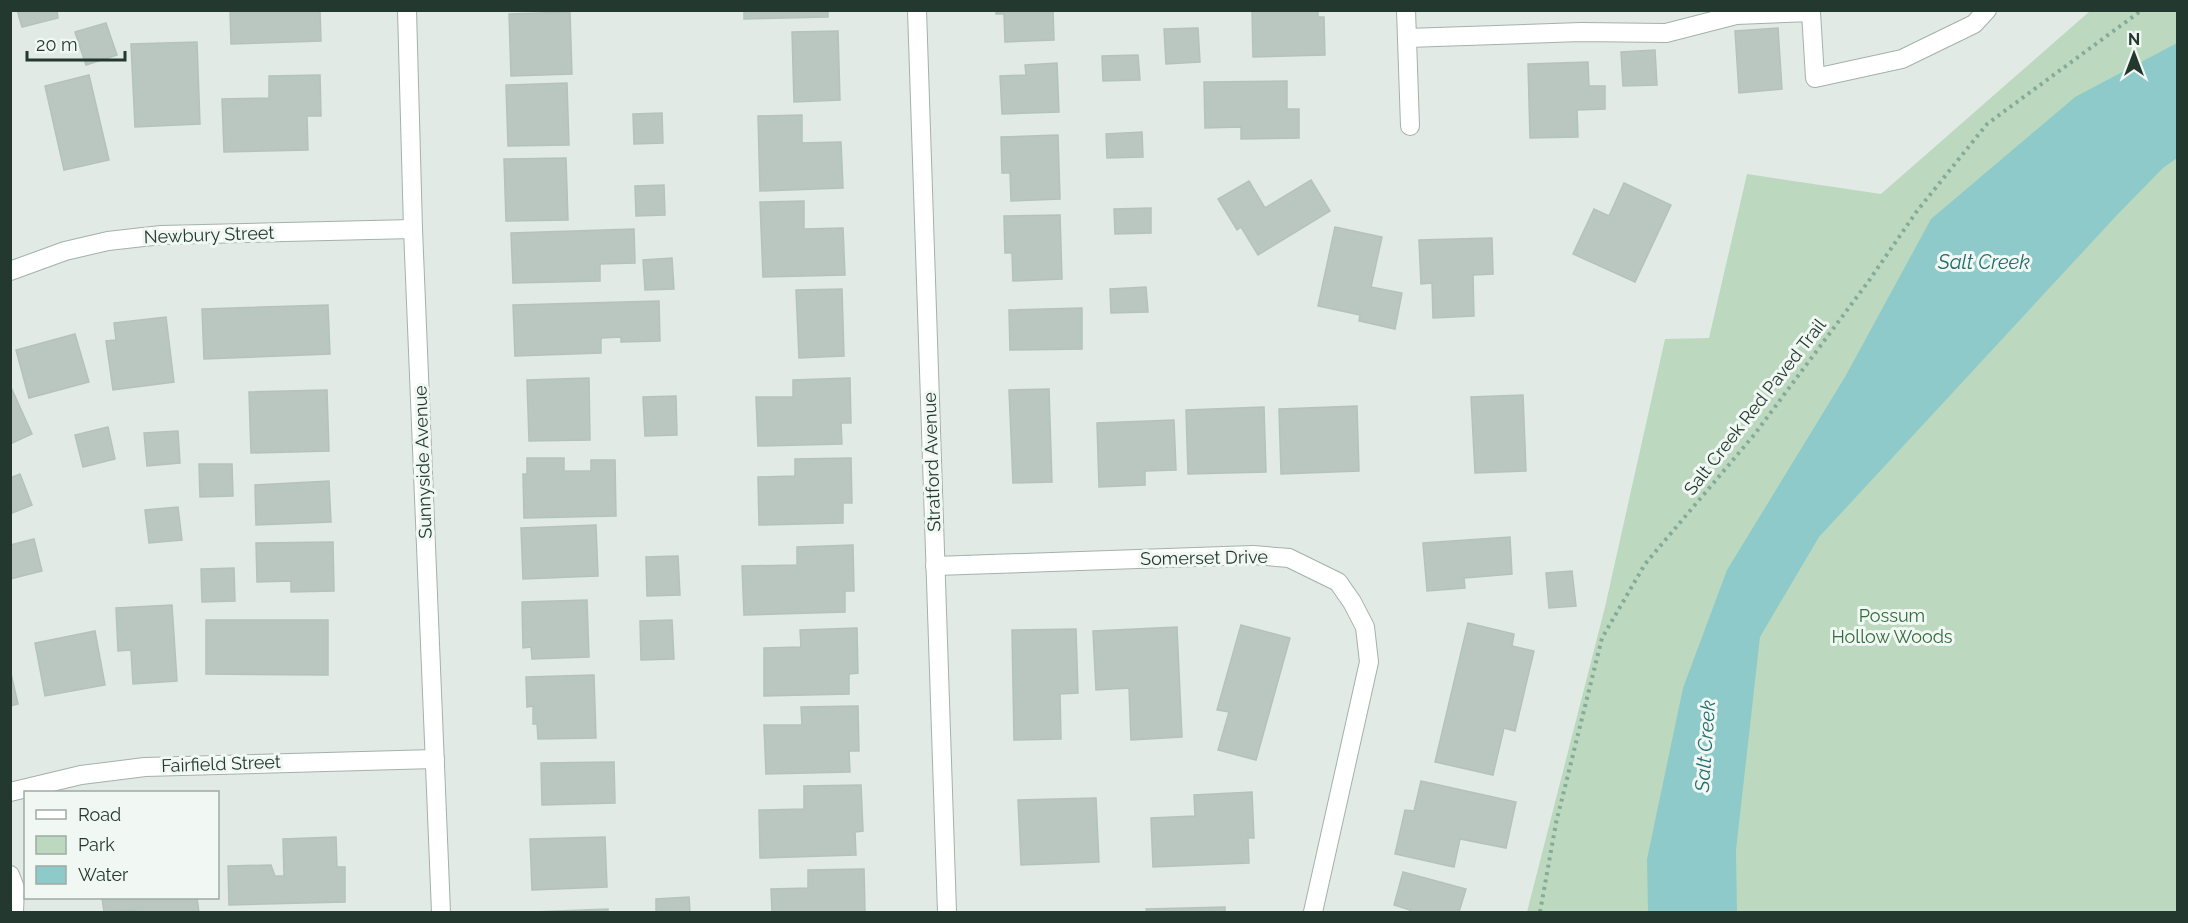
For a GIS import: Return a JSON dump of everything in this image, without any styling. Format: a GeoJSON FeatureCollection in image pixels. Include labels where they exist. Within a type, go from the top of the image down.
{"type":"FeatureCollection","features":[{"type":"Feature","properties":{"kind":"street","name":"Sunnyside Avenue"},"geometry":{"type":"LineString","coordinates":[[407,10],[413,229],[441,912]]}},
{"type":"Feature","properties":{"kind":"street","name":"Stratford Avenue"},"geometry":{"type":"LineString","coordinates":[[917,10],[947,912]]}},
{"type":"Feature","properties":{"kind":"street"},"geometry":{"type":"LineString","coordinates":[[1406,10],[1410,126]]}},
{"type":"Feature","properties":{"kind":"street"},"geometry":{"type":"LineString","coordinates":[[1407,38],[1581,32],[1666,33],[1736,15],[1811,12],[1815,78],[1902,59],[1974,24],[1987,10]]}},
{"type":"Feature","properties":{"kind":"street","name":"Newbury Street"},"geometry":{"type":"LineString","coordinates":[[10,271],[65,251],[108,241],[161,235],[413,229]]}},
{"type":"Feature","properties":{"kind":"street","name":"Somerset Drive"},"geometry":{"type":"LineString","coordinates":[[935,566],[1253,555],[1289,558],[1338,582],[1365,627],[1369,662],[1313,912]]}},
{"type":"Feature","properties":{"kind":"street","name":"Fairfield Street"},"geometry":{"type":"LineString","coordinates":[[10,792],[81,775],[145,767],[435,759]]}},
{"type":"Feature","properties":{"kind":"street"},"geometry":{"type":"LineString","coordinates":[[10,874],[15,888],[14,912]]}},
{"type":"Feature","properties":{"kind":"path","name":"Salt Creek Red Paved Trail"},"geometry":{"type":"LineString","coordinates":[[1540,912],[1556,823],[1602,638],[1645,564],[1754,435],[1868,282],[1917,211],[1987,124],[2142,10]]}},
{"type":"Feature","properties":{"kind":"green space","name":"Possum Hollow Woods"},"geometry":{"type":"Polygon","coordinates":[[[2090,11],[2177,11],[2177,912],[1527,912],[1605,607],[1665,339],[1709,338],[1747,174],[1881,194],[2090,11]]]}},
{"type":"Feature","properties":{"kind":"water","name":"Salt Creek"},"geometry":{"type":"Polygon","coordinates":[[[2177,43],[2177,158],[2163,168],[2117,215],[1819,537],[1760,637],[1736,850],[1737,912],[1648,912],[1647,859],[1683,688],[1727,570],[1845,377],[1931,219],[2075,97],[2177,43]]]}},
{"type":"Feature","properties":{"kind":"building"},"geometry":{"type":"Polygon","coordinates":[[[17,10],[57,10],[58,18],[22,27],[17,10]]]}},
{"type":"Feature","properties":{"kind":"building"},"geometry":{"type":"Polygon","coordinates":[[[230,10],[320,10],[321,41],[231,44],[230,10]]]}},
{"type":"Feature","properties":{"kind":"building"},"geometry":{"type":"Polygon","coordinates":[[[744,10],[828,10],[828,17],[744,19],[744,10]]]}},
{"type":"Feature","properties":{"kind":"building"},"geometry":{"type":"Polygon","coordinates":[[[996,10],[1053,10],[1054,40],[1005,42],[1004,14],[996,14],[996,10]]]}},
{"type":"Feature","properties":{"kind":"building"},"geometry":{"type":"Polygon","coordinates":[[[1252,10],[1318,10],[1318,17],[1324,17],[1325,55],[1253,57],[1252,10]]]}},
{"type":"Feature","properties":{"kind":"building"},"geometry":{"type":"Polygon","coordinates":[[[570,12],[572,74],[511,76],[509,14],[570,12]]]}},
{"type":"Feature","properties":{"kind":"building"},"geometry":{"type":"Polygon","coordinates":[[[106,23],[117,55],[86,65],[75,32],[106,23]]]}},
{"type":"Feature","properties":{"kind":"building"},"geometry":{"type":"Polygon","coordinates":[[[1198,28],[1200,62],[1166,64],[1164,29],[1198,28]]]}},
{"type":"Feature","properties":{"kind":"building"},"geometry":{"type":"Polygon","coordinates":[[[1778,28],[1782,89],[1739,93],[1735,31],[1778,28]]]}},
{"type":"Feature","properties":{"kind":"building"},"geometry":{"type":"Polygon","coordinates":[[[838,31],[840,100],[794,102],[792,32],[838,31]]]}},
{"type":"Feature","properties":{"kind":"building"},"geometry":{"type":"Polygon","coordinates":[[[197,42],[200,124],[135,127],[131,44],[197,42]]]}},
{"type":"Feature","properties":{"kind":"building"},"geometry":{"type":"Polygon","coordinates":[[[1655,50],[1657,85],[1623,86],[1621,52],[1655,50]]]}},
{"type":"Feature","properties":{"kind":"building"},"geometry":{"type":"Polygon","coordinates":[[[1138,55],[1140,80],[1103,81],[1102,56],[1138,55]]]}},
{"type":"Feature","properties":{"kind":"building"},"geometry":{"type":"Polygon","coordinates":[[[1588,62],[1589,86],[1605,86],[1605,109],[1577,110],[1578,137],[1530,138],[1528,64],[1588,62]]]}},
{"type":"Feature","properties":{"kind":"building"},"geometry":{"type":"Polygon","coordinates":[[[1057,63],[1059,112],[1002,114],[1000,76],[1026,75],[1025,65],[1057,63]]]}},
{"type":"Feature","properties":{"kind":"building"},"geometry":{"type":"Polygon","coordinates":[[[89,75],[109,160],[64,170],[45,86],[89,75]]]}},
{"type":"Feature","properties":{"kind":"building"},"geometry":{"type":"Polygon","coordinates":[[[320,75],[321,116],[307,116],[308,150],[224,152],[222,99],[269,98],[269,76],[320,75]]]}},
{"type":"Feature","properties":{"kind":"building"},"geometry":{"type":"Polygon","coordinates":[[[1287,81],[1287,109],[1299,109],[1299,138],[1241,139],[1241,127],[1205,128],[1204,82],[1287,81]]]}},
{"type":"Feature","properties":{"kind":"building"},"geometry":{"type":"Polygon","coordinates":[[[567,83],[569,145],[508,146],[506,85],[567,83]]]}},
{"type":"Feature","properties":{"kind":"building"},"geometry":{"type":"Polygon","coordinates":[[[662,113],[663,143],[634,144],[633,114],[662,113]]]}},
{"type":"Feature","properties":{"kind":"building"},"geometry":{"type":"Polygon","coordinates":[[[802,115],[802,143],[841,142],[843,188],[760,191],[758,116],[802,115]]]}},
{"type":"Feature","properties":{"kind":"building"},"geometry":{"type":"Polygon","coordinates":[[[1142,132],[1143,157],[1107,158],[1106,134],[1142,132]]]}},
{"type":"Feature","properties":{"kind":"building"},"geometry":{"type":"Polygon","coordinates":[[[1058,135],[1060,199],[1011,201],[1010,173],[1002,173],[1001,137],[1058,135]]]}},
{"type":"Feature","properties":{"kind":"building"},"geometry":{"type":"Polygon","coordinates":[[[566,158],[568,220],[506,221],[504,159],[566,158]]]}},
{"type":"Feature","properties":{"kind":"building"},"geometry":{"type":"Polygon","coordinates":[[[1311,180],[1330,211],[1258,255],[1241,227],[1237,230],[1218,199],[1249,181],[1265,208],[1311,180]]]}},
{"type":"Feature","properties":{"kind":"building"},"geometry":{"type":"Polygon","coordinates":[[[1624,183],[1671,205],[1635,282],[1573,254],[1594,209],[1609,216],[1624,183]]]}},
{"type":"Feature","properties":{"kind":"building"},"geometry":{"type":"Polygon","coordinates":[[[664,185],[665,215],[636,216],[635,186],[664,185]]]}},
{"type":"Feature","properties":{"kind":"building"},"geometry":{"type":"Polygon","coordinates":[[[804,201],[804,229],[843,228],[845,275],[763,277],[760,202],[804,201]]]}},
{"type":"Feature","properties":{"kind":"building"},"geometry":{"type":"Polygon","coordinates":[[[1151,208],[1151,233],[1115,234],[1114,209],[1151,208]]]}},
{"type":"Feature","properties":{"kind":"building"},"geometry":{"type":"Polygon","coordinates":[[[1060,215],[1062,279],[1013,281],[1012,253],[1005,253],[1004,216],[1060,215]]]}},
{"type":"Feature","properties":{"kind":"building"},"geometry":{"type":"Polygon","coordinates":[[[1335,227],[1382,237],[1371,287],[1402,293],[1395,329],[1359,321],[1360,315],[1318,306],[1335,227]]]}},
{"type":"Feature","properties":{"kind":"building"},"geometry":{"type":"Polygon","coordinates":[[[634,229],[635,263],[600,264],[600,281],[513,283],[511,233],[634,229]]]}},
{"type":"Feature","properties":{"kind":"building"},"geometry":{"type":"Polygon","coordinates":[[[1492,238],[1493,274],[1473,275],[1474,316],[1433,318],[1432,283],[1421,284],[1419,240],[1492,238]]]}},
{"type":"Feature","properties":{"kind":"building"},"geometry":{"type":"Polygon","coordinates":[[[672,258],[674,289],[645,290],[643,260],[672,258]]]}},
{"type":"Feature","properties":{"kind":"building"},"geometry":{"type":"Polygon","coordinates":[[[1146,287],[1148,312],[1111,313],[1110,289],[1146,287]]]}},
{"type":"Feature","properties":{"kind":"building"},"geometry":{"type":"Polygon","coordinates":[[[842,289],[844,356],[799,358],[796,290],[842,289]]]}},
{"type":"Feature","properties":{"kind":"building"},"geometry":{"type":"Polygon","coordinates":[[[659,301],[660,341],[621,342],[621,337],[601,338],[601,353],[515,356],[513,305],[659,301]]]}},
{"type":"Feature","properties":{"kind":"building"},"geometry":{"type":"Polygon","coordinates":[[[328,305],[330,354],[204,359],[202,309],[328,305]]]}},
{"type":"Feature","properties":{"kind":"building"},"geometry":{"type":"Polygon","coordinates":[[[1082,308],[1082,349],[1010,350],[1009,310],[1082,308]]]}},
{"type":"Feature","properties":{"kind":"building"},"geometry":{"type":"Polygon","coordinates":[[[166,317],[174,382],[113,390],[106,341],[116,340],[114,323],[166,317]]]}},
{"type":"Feature","properties":{"kind":"building"},"geometry":{"type":"Polygon","coordinates":[[[75,334],[89,382],[29,398],[16,350],[75,334]]]}},
{"type":"Feature","properties":{"kind":"building"},"geometry":{"type":"Polygon","coordinates":[[[589,378],[590,440],[529,441],[527,380],[589,378]]]}},
{"type":"Feature","properties":{"kind":"building"},"geometry":{"type":"Polygon","coordinates":[[[850,378],[851,423],[841,423],[842,444],[758,446],[756,397],[793,397],[793,380],[850,378]]]}},
{"type":"Feature","properties":{"kind":"building"},"geometry":{"type":"Polygon","coordinates":[[[10,385],[32,434],[10,444],[10,385]]]}},
{"type":"Feature","properties":{"kind":"building"},"geometry":{"type":"Polygon","coordinates":[[[1049,389],[1052,482],[1013,483],[1009,390],[1049,389]]]}},
{"type":"Feature","properties":{"kind":"building"},"geometry":{"type":"Polygon","coordinates":[[[327,390],[329,451],[251,453],[249,392],[327,390]]]}},
{"type":"Feature","properties":{"kind":"building"},"geometry":{"type":"Polygon","coordinates":[[[1523,395],[1526,471],[1475,473],[1471,397],[1523,395]]]}},
{"type":"Feature","properties":{"kind":"building"},"geometry":{"type":"Polygon","coordinates":[[[676,396],[677,435],[645,436],[643,397],[676,396]]]}},
{"type":"Feature","properties":{"kind":"building"},"geometry":{"type":"Polygon","coordinates":[[[1357,406],[1359,471],[1281,474],[1279,409],[1357,406]]]}},
{"type":"Feature","properties":{"kind":"building"},"geometry":{"type":"Polygon","coordinates":[[[1264,407],[1266,472],[1188,474],[1186,410],[1264,407]]]}},
{"type":"Feature","properties":{"kind":"building"},"geometry":{"type":"Polygon","coordinates":[[[1174,420],[1176,470],[1145,471],[1145,485],[1099,487],[1097,423],[1174,420]]]}},
{"type":"Feature","properties":{"kind":"building"},"geometry":{"type":"Polygon","coordinates":[[[108,427],[115,459],[83,467],[75,435],[108,427]]]}},
{"type":"Feature","properties":{"kind":"building"},"geometry":{"type":"Polygon","coordinates":[[[178,431],[180,463],[147,466],[144,433],[178,431]]]}},
{"type":"Feature","properties":{"kind":"building"},"geometry":{"type":"Polygon","coordinates":[[[527,458],[564,458],[564,471],[591,471],[591,460],[615,460],[616,516],[524,518],[523,474],[527,474],[527,458]]]}},
{"type":"Feature","properties":{"kind":"building"},"geometry":{"type":"Polygon","coordinates":[[[851,458],[852,503],[843,503],[843,523],[759,525],[758,477],[795,476],[795,459],[851,458]]]}},
{"type":"Feature","properties":{"kind":"building"},"geometry":{"type":"Polygon","coordinates":[[[199,464],[232,464],[233,496],[200,497],[199,464]]]}},
{"type":"Feature","properties":{"kind":"building"},"geometry":{"type":"Polygon","coordinates":[[[20,474],[32,505],[10,514],[10,478],[20,474]]]}},
{"type":"Feature","properties":{"kind":"building"},"geometry":{"type":"Polygon","coordinates":[[[329,481],[331,522],[256,525],[255,485],[329,481]]]}},
{"type":"Feature","properties":{"kind":"building"},"geometry":{"type":"Polygon","coordinates":[[[178,507],[182,540],[149,543],[145,510],[178,507]]]}},
{"type":"Feature","properties":{"kind":"building"},"geometry":{"type":"Polygon","coordinates":[[[596,525],[598,576],[523,579],[521,528],[596,525]]]}},
{"type":"Feature","properties":{"kind":"building"},"geometry":{"type":"Polygon","coordinates":[[[1510,537],[1512,574],[1464,578],[1465,588],[1427,591],[1423,543],[1510,537]]]}},
{"type":"Feature","properties":{"kind":"building"},"geometry":{"type":"Polygon","coordinates":[[[34,539],[42,571],[10,579],[10,545],[34,539]]]}},
{"type":"Feature","properties":{"kind":"building"},"geometry":{"type":"Polygon","coordinates":[[[333,542],[334,591],[291,592],[291,581],[257,582],[256,543],[333,542]]]}},
{"type":"Feature","properties":{"kind":"building"},"geometry":{"type":"Polygon","coordinates":[[[853,545],[854,591],[845,591],[845,612],[744,615],[742,566],[797,565],[797,547],[853,545]]]}},
{"type":"Feature","properties":{"kind":"building"},"geometry":{"type":"Polygon","coordinates":[[[678,556],[680,595],[647,596],[646,557],[678,556]]]}},
{"type":"Feature","properties":{"kind":"building"},"geometry":{"type":"Polygon","coordinates":[[[234,568],[235,601],[202,602],[201,569],[234,568]]]}},
{"type":"Feature","properties":{"kind":"building"},"geometry":{"type":"Polygon","coordinates":[[[1572,571],[1576,606],[1549,608],[1546,573],[1572,571]]]}},
{"type":"Feature","properties":{"kind":"building"},"geometry":{"type":"Polygon","coordinates":[[[587,600],[589,657],[532,659],[531,647],[523,648],[522,602],[587,600]]]}},
{"type":"Feature","properties":{"kind":"building"},"geometry":{"type":"Polygon","coordinates":[[[172,605],[177,681],[133,684],[131,650],[118,651],[116,608],[172,605]]]}},
{"type":"Feature","properties":{"kind":"building"},"geometry":{"type":"Polygon","coordinates":[[[206,620],[328,620],[328,675],[206,674],[206,620]]]}},
{"type":"Feature","properties":{"kind":"building"},"geometry":{"type":"Polygon","coordinates":[[[672,620],[674,659],[641,660],[640,621],[672,620]]]}},
{"type":"Feature","properties":{"kind":"building"},"geometry":{"type":"Polygon","coordinates":[[[1468,623],[1514,634],[1512,646],[1534,651],[1515,731],[1504,728],[1493,775],[1435,762],[1468,623]]]}},
{"type":"Feature","properties":{"kind":"building"},"geometry":{"type":"Polygon","coordinates":[[[1241,625],[1290,638],[1256,760],[1218,750],[1229,712],[1217,710],[1241,625]]]}},
{"type":"Feature","properties":{"kind":"building"},"geometry":{"type":"Polygon","coordinates":[[[1177,627],[1182,737],[1131,740],[1129,688],[1096,690],[1093,631],[1177,627]]]}},
{"type":"Feature","properties":{"kind":"building"},"geometry":{"type":"Polygon","coordinates":[[[857,628],[858,673],[849,674],[849,694],[764,696],[764,648],[801,647],[800,630],[857,628]]]}},
{"type":"Feature","properties":{"kind":"building"},"geometry":{"type":"Polygon","coordinates":[[[1076,629],[1078,693],[1060,694],[1061,739],[1014,740],[1012,630],[1076,629]]]}},
{"type":"Feature","properties":{"kind":"building"},"geometry":{"type":"Polygon","coordinates":[[[95,631],[105,685],[45,696],[35,643],[95,631]]]}},
{"type":"Feature","properties":{"kind":"building"},"geometry":{"type":"Polygon","coordinates":[[[10,669],[18,704],[10,706],[10,669]]]}},
{"type":"Feature","properties":{"kind":"building"},"geometry":{"type":"Polygon","coordinates":[[[594,675],[596,738],[538,739],[537,724],[533,724],[533,706],[527,707],[526,677],[594,675]]]}},
{"type":"Feature","properties":{"kind":"building"},"geometry":{"type":"Polygon","coordinates":[[[858,706],[859,751],[849,751],[850,772],[766,774],[764,725],[802,725],[801,707],[858,706]]]}},
{"type":"Feature","properties":{"kind":"building"},"geometry":{"type":"Polygon","coordinates":[[[614,762],[615,803],[542,805],[541,763],[614,762]]]}},
{"type":"Feature","properties":{"kind":"building"},"geometry":{"type":"Polygon","coordinates":[[[1421,781],[1516,802],[1506,848],[1460,839],[1454,867],[1395,854],[1405,810],[1414,811],[1421,781]]]}},
{"type":"Feature","properties":{"kind":"building"},"geometry":{"type":"Polygon","coordinates":[[[861,785],[863,831],[855,832],[856,855],[760,858],[759,810],[804,809],[804,786],[861,785]]]}},
{"type":"Feature","properties":{"kind":"building"},"geometry":{"type":"Polygon","coordinates":[[[1252,792],[1254,838],[1248,838],[1249,863],[1153,867],[1151,818],[1195,816],[1194,795],[1252,792]]]}},
{"type":"Feature","properties":{"kind":"building"},"geometry":{"type":"Polygon","coordinates":[[[1096,798],[1099,862],[1021,865],[1018,800],[1096,798]]]}},
{"type":"Feature","properties":{"kind":"building"},"geometry":{"type":"Polygon","coordinates":[[[336,837],[337,867],[345,867],[345,902],[229,905],[228,866],[271,865],[275,876],[284,876],[283,839],[336,837]]]}},
{"type":"Feature","properties":{"kind":"building"},"geometry":{"type":"Polygon","coordinates":[[[605,837],[607,887],[532,890],[530,839],[605,837]]]}},
{"type":"Feature","properties":{"kind":"building"},"geometry":{"type":"Polygon","coordinates":[[[864,869],[865,912],[772,912],[771,889],[808,888],[808,870],[864,869]]]}},
{"type":"Feature","properties":{"kind":"building"},"geometry":{"type":"Polygon","coordinates":[[[1403,872],[1466,889],[1459,912],[1409,912],[1410,910],[1394,905],[1403,872]]]}},
{"type":"Feature","properties":{"kind":"building"},"geometry":{"type":"Polygon","coordinates":[[[689,897],[690,912],[656,912],[656,899],[689,897]]]}},
{"type":"Feature","properties":{"kind":"building"},"geometry":{"type":"Polygon","coordinates":[[[102,899],[197,899],[199,912],[136,912],[136,910],[104,912],[102,899]]]}},
{"type":"Feature","properties":{"kind":"building"},"geometry":{"type":"Polygon","coordinates":[[[1225,907],[1225,912],[1147,912],[1146,909],[1225,907]]]}},
{"type":"Feature","properties":{"kind":"building"},"geometry":{"type":"Polygon","coordinates":[[[608,909],[608,912],[532,912],[608,909]]]}}]}
